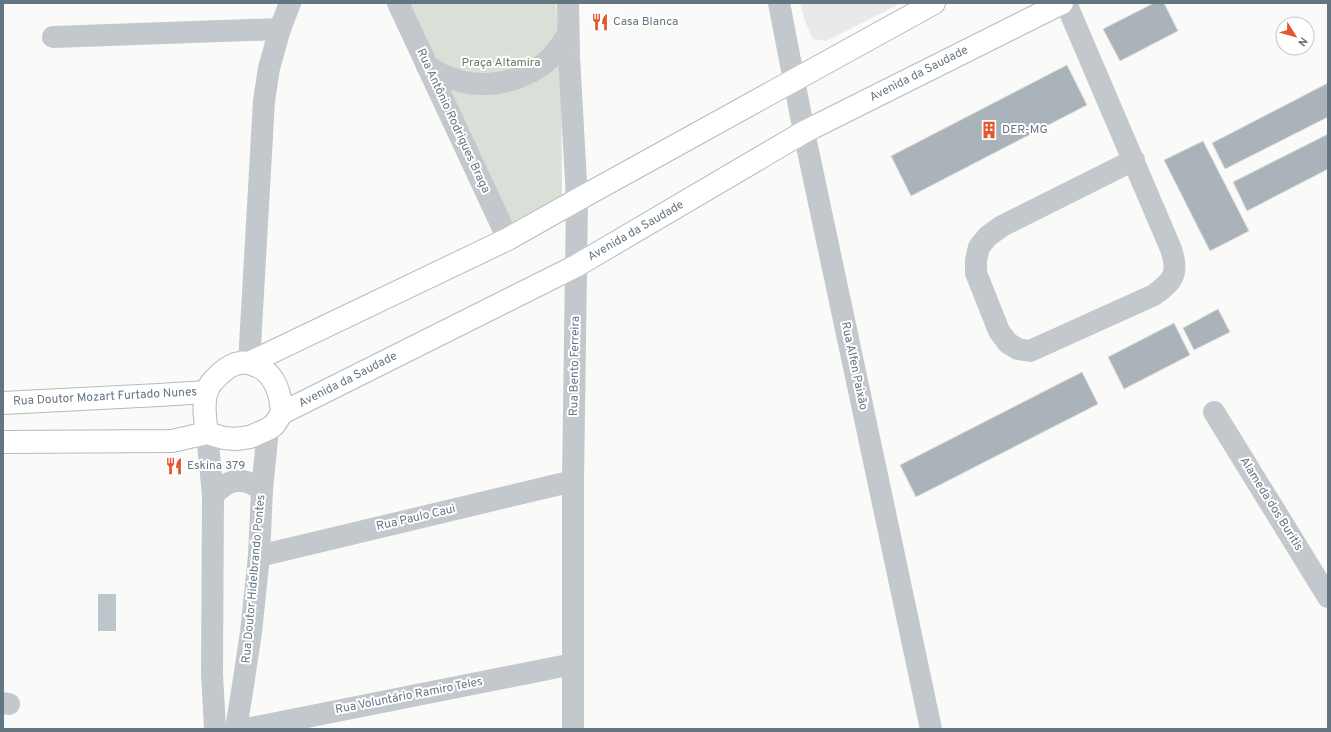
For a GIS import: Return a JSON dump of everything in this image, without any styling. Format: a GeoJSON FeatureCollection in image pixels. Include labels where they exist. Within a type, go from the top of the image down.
{"type":"FeatureCollection","features":[{"type":"Feature","properties":{"kind":"main road"},"geometry":{"type":"LineString","coordinates":[[249,363],[508,239],[794,79],[934,3]]}},
{"type":"Feature","properties":{"kind":"main road","name":"Avenida da Saudade"},"geometry":{"type":"LineString","coordinates":[[207,433],[224,438],[236,439],[250,437],[268,429],[274,425],[282,413],[576,266],[804,132],[1062,3]]}},
{"type":"Feature","properties":{"kind":"main road"},"geometry":{"type":"LineString","coordinates":[[3,442],[172,441],[207,433],[204,419],[206,392],[219,373],[238,362],[249,363],[264,370],[275,384],[281,399],[282,413]]}},
{"type":"Feature","properties":{"kind":"main road","name":"Rua Doutor Mozart Furtado Nunes"},"geometry":{"type":"LineString","coordinates":[[3,402],[206,392]]}},
{"type":"Feature","properties":{"kind":"street"},"geometry":{"type":"LineString","coordinates":[[249,363],[264,101],[269,68],[280,29],[290,3]]}},
{"type":"Feature","properties":{"kind":"street","name":"Rua Antônio Rodrigues Braga"},"geometry":{"type":"LineString","coordinates":[[398,3],[508,239]]}},
{"type":"Feature","properties":{"kind":"street","name":"Rua Bento Ferreira"},"geometry":{"type":"LineString","coordinates":[[568,3],[568,34],[577,200],[573,481],[573,729]]}},
{"type":"Feature","properties":{"kind":"street","name":"Rua Alfen Paixão"},"geometry":{"type":"LineString","coordinates":[[779,3],[804,132],[931,729]]}},
{"type":"Feature","properties":{"kind":"street"},"geometry":{"type":"LineString","coordinates":[[1066,3],[1134,160],[1172,249],[1176,262],[1174,276],[1166,286],[1154,295],[1030,351],[1018,350],[1008,343],[999,331],[976,273],[978,247],[988,236],[1002,226],[1134,160]]}},
{"type":"Feature","properties":{"kind":"street"},"geometry":{"type":"LineString","coordinates":[[53,37],[280,29]]}},
{"type":"Feature","properties":{"kind":"street"},"geometry":{"type":"LineString","coordinates":[[427,66],[446,77],[462,82],[480,84],[515,80],[546,62],[558,49],[568,34]]}},
{"type":"Feature","properties":{"kind":"street","name":"Alameda dos Buritis"},"geometry":{"type":"LineString","coordinates":[[1214,412],[1328,597]]}},
{"type":"Feature","properties":{"kind":"street","name":"Rua Doutor Hidelbrando Pontes"},"geometry":{"type":"LineString","coordinates":[[236,729],[248,655],[259,556],[262,490],[268,429]]}},
{"type":"Feature","properties":{"kind":"street"},"geometry":{"type":"LineString","coordinates":[[207,433],[213,496],[212,659],[215,729]]}},
{"type":"Feature","properties":{"kind":"street"},"geometry":{"type":"LineString","coordinates":[[213,496],[220,487],[231,482],[242,480],[253,483],[262,490]]}},
{"type":"Feature","properties":{"kind":"street","name":"Rua Paulo Caui"},"geometry":{"type":"LineString","coordinates":[[259,556],[573,481]]}},
{"type":"Feature","properties":{"kind":"street","name":"Rua Voluntário Ramiro Teles"},"geometry":{"type":"LineString","coordinates":[[246,729],[573,664]]}},
{"type":"Feature","properties":{"kind":"shaded area"},"geometry":{"type":"Polygon","coordinates":[[[800,3],[901,3],[826,41],[813,39],[805,21],[800,3]]]}},
{"type":"Feature","properties":{"kind":"shaded area"},"geometry":{"type":"Polygon","coordinates":[[[98,594],[116,594],[116,631],[98,631],[98,594]]]}},
{"type":"Feature","properties":{"kind":"green space","name":"Praça Altamira"},"geometry":{"type":"Polygon","coordinates":[[[408,3],[556,3],[561,62],[562,195],[510,225],[408,3]]]}},
{"type":"Feature","properties":{"kind":"building"},"geometry":{"type":"Polygon","coordinates":[[[1154,3],[1164,3],[1178,31],[1120,61],[1103,29],[1154,3]]]}},
{"type":"Feature","properties":{"kind":"building","name":"DER-MG"},"geometry":{"type":"Polygon","coordinates":[[[1067,65],[1087,105],[911,196],[891,156],[1067,65]]]}},
{"type":"Feature","properties":{"kind":"building"},"geometry":{"type":"Polygon","coordinates":[[[1328,83],[1328,117],[1225,169],[1212,143],[1328,83]]]}},
{"type":"Feature","properties":{"kind":"building"},"geometry":{"type":"Polygon","coordinates":[[[1328,134],[1328,169],[1247,211],[1233,182],[1328,134]]]}},
{"type":"Feature","properties":{"kind":"building"},"geometry":{"type":"Polygon","coordinates":[[[1203,141],[1249,231],[1210,251],[1164,160],[1203,141]]]}},
{"type":"Feature","properties":{"kind":"building"},"geometry":{"type":"Polygon","coordinates":[[[1218,309],[1230,332],[1194,350],[1183,328],[1218,309]]]}},
{"type":"Feature","properties":{"kind":"building"},"geometry":{"type":"Polygon","coordinates":[[[1174,323],[1190,355],[1124,389],[1108,357],[1174,323]]]}},
{"type":"Feature","properties":{"kind":"building"},"geometry":{"type":"Polygon","coordinates":[[[1082,372],[1098,404],[916,497],[900,465],[1082,372]]]}},
{"type":"Feature","properties":{"kind":"place","name":"Casa Blanca"},"geometry":{"type":"Point","coordinates":[600,22]}},
{"type":"Feature","properties":{"kind":"place","name":"DER-MG"},"geometry":{"type":"Point","coordinates":[989,130]}},
{"type":"Feature","properties":{"kind":"place","name":"Eskina 379"},"geometry":{"type":"Point","coordinates":[174,466]}}]}
